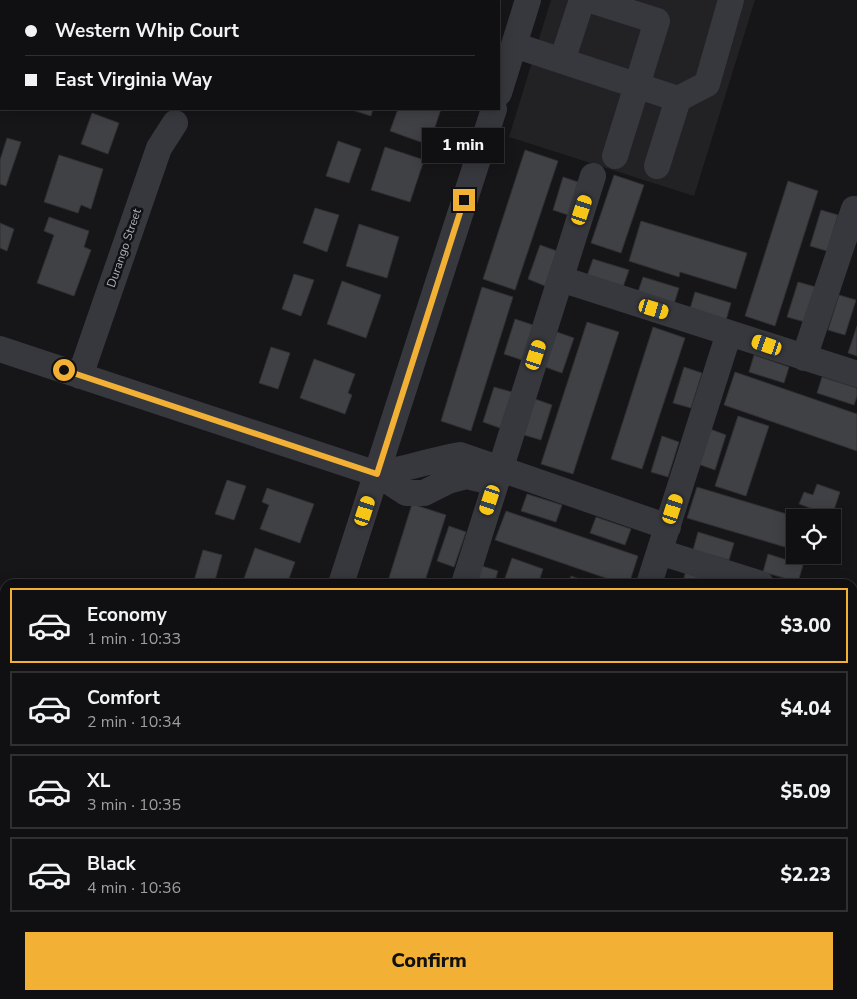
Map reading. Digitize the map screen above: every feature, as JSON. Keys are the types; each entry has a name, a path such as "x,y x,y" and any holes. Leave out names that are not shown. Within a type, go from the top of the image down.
{"street":[{"path":"500,90 528,0"},
{"path":"562,62 582,0"},
{"path":"591,0 656,21 615,156"},
{"path":"657,166 678,100 707,84 731,0"},
{"path":"514,45 678,100"},
{"path":"343,579 494,110"},
{"name":"Durango Street","path":"80,376 159,148 175,123"},
{"path":"466,579 593,176"},
{"path":"804,358 854,209"},
{"path":"561,279 857,374"},
{"path":"651,579 729,333"},
{"path":"0,349 377,474 406,493 424,493 467,476 498,476 668,527"},
{"path":"660,552 744,579"}],"shaded area":[{"path":"551,0 755,0 694,196 509,137"}],"building":[{"path":"352,110 373,110 371,116"},
{"path":"398,110 441,110 429,145 390,131"},
{"path":"92,113 119,123 108,154 81,144"},
{"path":"7,138 21,142 6,186 0,184 0,160"},
{"path":"338,141 361,149 349,183 326,176"},
{"path":"385,147 424,160 410,202 371,190"},
{"path":"525,150 558,161 515,290 483,279"},
{"path":"59,155 103,169 91,209 81,205 78,213 44,202"},
{"path":"614,175 644,185 621,253 591,243"},
{"path":"563,177 578,182 568,215 553,210"},
{"path":"788,181 818,191 775,326 745,316"},
{"path":"315,208 339,215 327,252 303,243"},
{"path":"821,210 838,215 827,251 810,246"},
{"path":"49,217 89,231 84,247 91,250 74,296 37,283 54,235 44,231"},
{"path":"641,221 747,253 736,289 680,272 679,277 629,261"},
{"path":"0,223 14,229 7,251 0,248"},
{"path":"359,224 399,237 387,278 346,266"},
{"path":"540,245 557,251 545,286 528,279"},
{"path":"593,259 629,270 623,287 587,276"},
{"path":"294,274 314,280 301,316 282,309"},
{"path":"643,277 679,288 674,304 638,292"},
{"path":"342,281 381,295 366,338 327,324"},
{"path":"798,282 816,287 805,322 787,317"},
{"path":"482,287 513,297 471,431 441,421"},
{"path":"695,292 731,303 726,320 690,309"},
{"path":"839,295 856,300 845,335 828,330"},
{"path":"515,319 533,325 522,360 504,354"},
{"path":"587,322 619,332 573,474 541,464"},
{"path":"857,326 857,356 848,353"},
{"path":"653,327 685,338 642,469 611,459"},
{"path":"557,332 574,338 562,373 545,367"},
{"path":"271,347 290,353 278,389 259,383"},
{"path":"754,355 789,367 784,383 749,372"},
{"path":"314,359 355,374 348,393 352,395 345,414 300,398"},
{"path":"684,367 702,373 691,408 673,403"},
{"path":"735,372 857,414 857,451 724,405"},
{"path":"822,377 857,388 854,405 817,393"},
{"path":"494,387 512,392 500,428 483,422"},
{"path":"535,399 552,405 541,440 524,435"},
{"path":"738,416 769,426 746,496 715,486"},
{"path":"710,429 726,435 715,470 698,464"},
{"path":"662,436 679,442 668,477 651,472"},
{"path":"227,480 246,486 234,520 215,514"},
{"path":"817,484 840,492 834,509 813,509 799,504 804,492 813,495"},
{"path":"697,487 786,514 786,547 687,518"},
{"path":"267,488 314,504 300,543 260,529 269,505 262,502"},
{"path":"527,494 562,505 556,522 521,511"},
{"path":"412,504 446,515 426,579 389,579"},
{"path":"506,511 638,556 631,579 608,579 495,540"},
{"path":"596,517 631,529 625,545 590,533"},
{"path":"449,526 466,532 454,567 437,561"},
{"path":"698,532 734,543 729,560 693,550"},
{"path":"255,548 295,562 289,579 244,579"},
{"path":"203,550 222,555 215,579 194,579"},
{"path":"768,554 786,560 786,564 803,565 799,579 788,579 763,572"},
{"path":"512,558 543,569 540,579 505,579"},
{"path":"482,566 498,571 496,579 478,579"},
{"path":"686,571 707,579 684,579"}],"route":[{"path":"64,370 377,474 464,200"}]}
